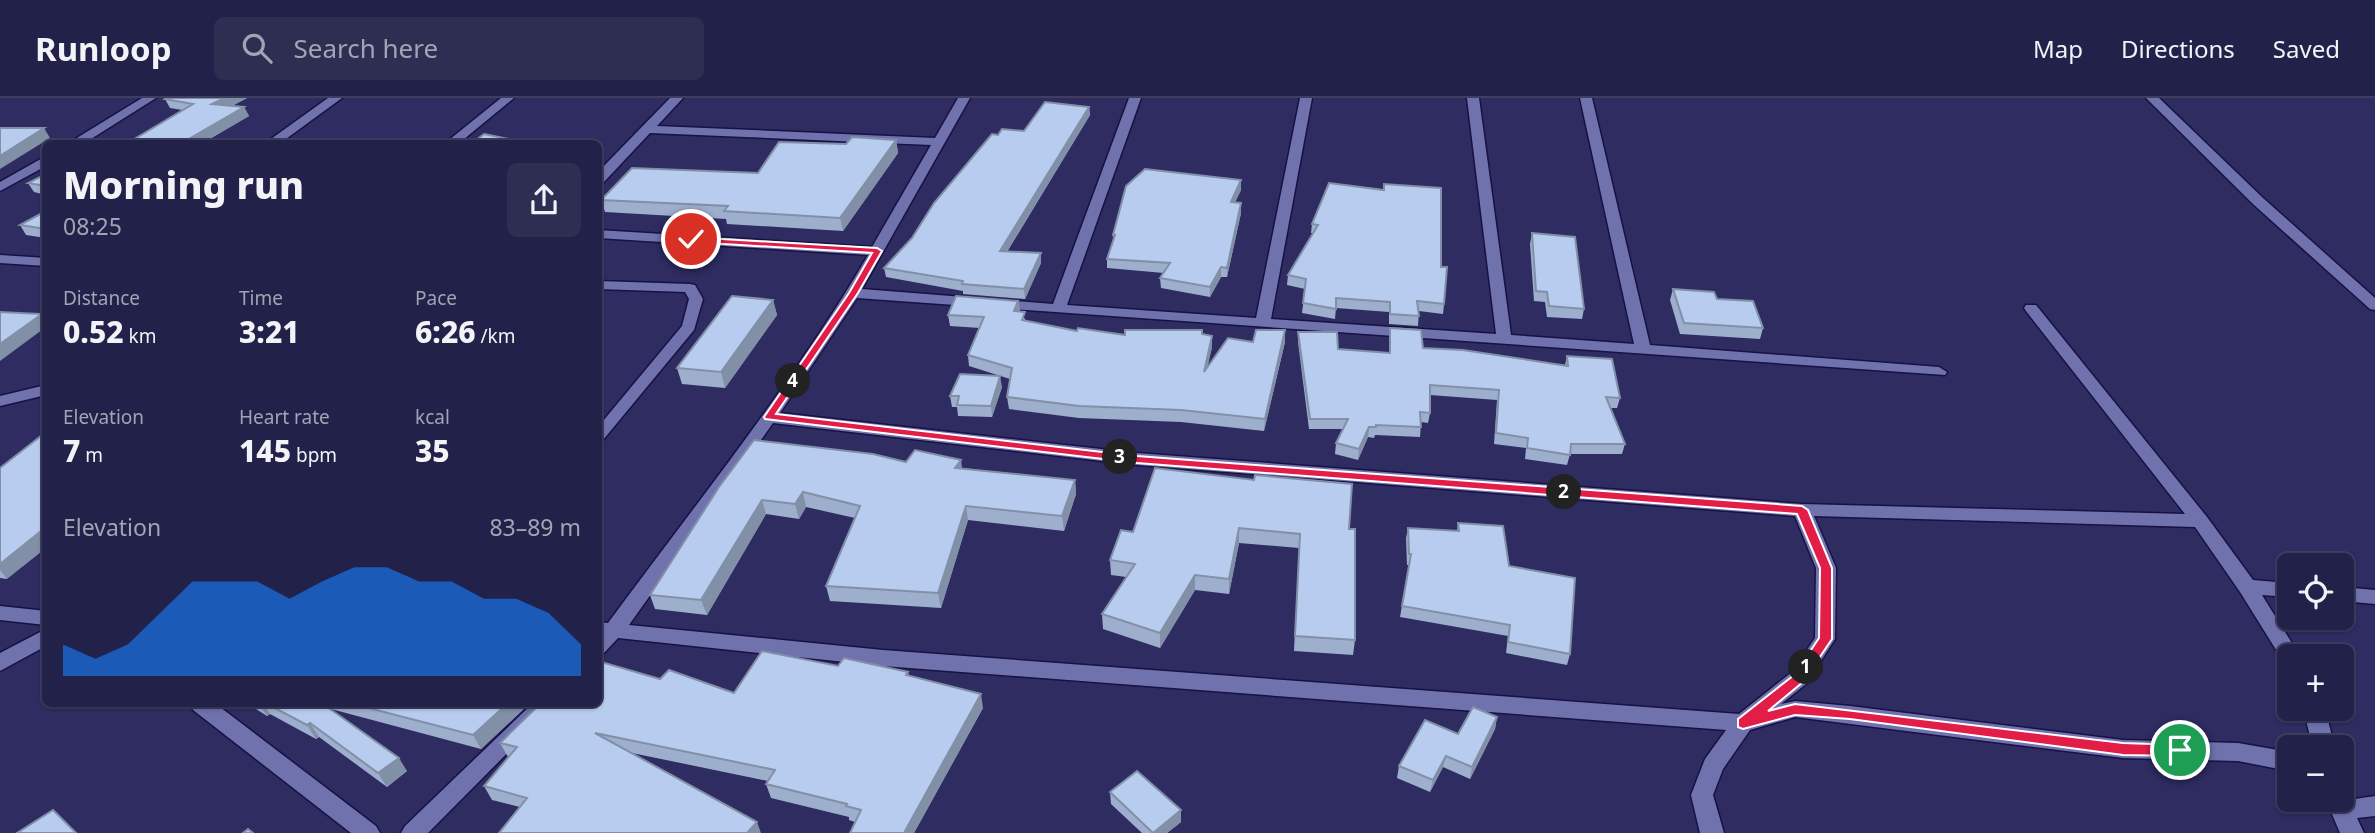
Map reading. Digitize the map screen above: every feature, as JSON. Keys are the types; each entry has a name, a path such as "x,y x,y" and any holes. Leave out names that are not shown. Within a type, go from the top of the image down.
{"street":[{"path":"80,140 150,98"},
{"path":"276,140 336,98"},
{"path":"455,140 508,98"},
{"path":"602,176 677,98"},
{"path":"606,629 769,417 853,293 964,98"},
{"path":"1058,309 1135,98"},
{"path":"1263,322 1306,98"},
{"path":"1472,98 1504,339"},
{"path":"1587,98 1643,347"},
{"path":"2152,98 2258,201 2369,295 2375,306"},
{"path":"647,129 939,142"},
{"path":"0,187 42,162"},
{"path":"602,234 877,251"},
{"path":"0,259 42,262"},
{"path":"853,293 1643,347 1939,372"},
{"path":"2031,308 2200,521 2247,587 2283,644"},
{"path":"0,401 42,391"},
{"path":"769,417 1137,459 1802,510 2200,521"},
{"path":"1712,833 1702,795 1713,765 1743,723 1799,678 1825,639 1826,568 1802,510"},
{"path":"2247,587 2277,589"},
{"path":"2354,595 2375,597"},
{"path":"0,613 42,618"},
{"path":"606,629 896,659 1743,723 1795,709 2123,749 2238,752 2277,760"},
{"path":"0,663 42,638"},
{"path":"205,707 368,833"},
{"path":"412,833 542,707"},
{"path":"2354,805 2375,806"},
{"path":"2342,812 2352,833"}],"lane":[{"path":"602,285 690,288 696,299 688,327 602,432"}],"building":[{"path":"224,98 212,104 244,107 187,140 133,140 193,104 165,99"},
{"path":"1045,102 1089,107 1000,251 1041,253 1024,289 962,284 963,281 884,268 912,238 934,203 992,134 998,135 1002,129 1024,131"},
{"path":"0,128 44,128 0,156"},
{"path":"484,134 514,140 476,140"},
{"path":"852,137 896,140 840,218 724,211 728,206 602,200 632,168 758,173 779,142 846,144"},
{"path":"1145,169 1241,180 1231,202 1241,203 1227,268 1221,267 1210,287 1160,278 1170,263 1107,259 1126,186"},
{"path":"42,176 42,185 28,183"},
{"path":"1329,183 1384,190 1384,184 1441,188 1441,267 1447,267 1444,304 1417,301 1419,316 1390,314 1390,302 1336,298 1336,309 1303,303 1306,279 1288,275 1318,225 1312,224"},
{"path":"42,213 42,228 20,225"},
{"path":"1532,233 1575,237 1584,309 1549,306 1547,292 1536,291"},
{"path":"1673,289 1714,292 1717,299 1753,301 1763,328 1684,323"},
{"path":"732,296 773,300 721,372 677,368"},
{"path":"956,296 1018,301 1014,311 1025,312 1022,320 1077,331 1078,328 1125,335 1125,330 1202,330 1202,334 1212,336 1204,372 1228,338 1253,342 1256,330 1285,330 1265,419 1181,410 1079,406 1007,397 1012,368 968,355 984,317 948,315"},
{"path":"0,312 42,314 0,344"},
{"path":"1390,328 1421,330 1423,348 1463,350 1568,366 1567,356 1612,359 1620,398 1606,397 1625,444 1571,444 1570,455 1527,448 1528,438 1496,433 1499,390 1430,385 1430,413 1420,412 1421,427 1376,425 1369,427 1359,449 1336,443 1348,419 1310,419 1298,332 1337,332 1338,349 1390,353"},
{"path":"960,374 1000,376 991,406 957,405 959,396 950,396"},
{"path":"42,435 42,530 0,564 0,468"},
{"path":"754,440 873,454 906,462 915,450 961,460 955,468 1075,480 1062,516 966,506 938,593 826,586 860,506 803,492 795,504 762,500 701,600 650,595 719,487"},
{"path":"1155,468 1254,480 1255,475 1352,484 1349,529 1355,529 1355,640 1295,636 1300,534 1239,528 1229,579 1195,575 1160,633 1102,614 1135,564 1110,560 1121,530 1133,532"},
{"path":"1458,523 1503,526 1509,566 1575,578 1570,654 1508,642 1510,625 1402,606 1411,554 1408,528 1459,531"},
{"path":"762,651 838,666 844,658 908,672 906,675 981,694 905,831 914,833 850,833 861,810 766,784 775,770 595,733 757,822 747,833 499,833 527,798 484,786 517,747 500,743 537,707 602,707 602,662 660,679 669,670 734,693"},
{"path":"273,707 327,707 399,758 378,773 310,723 307,725"},
{"path":"365,707 504,707 473,735"},
{"path":"1473,707 1497,717 1472,767 1446,756 1433,780 1399,766 1425,720 1458,734"},
{"path":"1137,771 1181,810 1153,833 1110,792"},
{"path":"53,810 76,833 17,833"}],"route":[{"path":"691,239 877,251 853,293 769,417 1137,459 1802,510 1826,568 1825,639 1799,678 1743,723 1795,709 2123,749 2180,750"}]}
